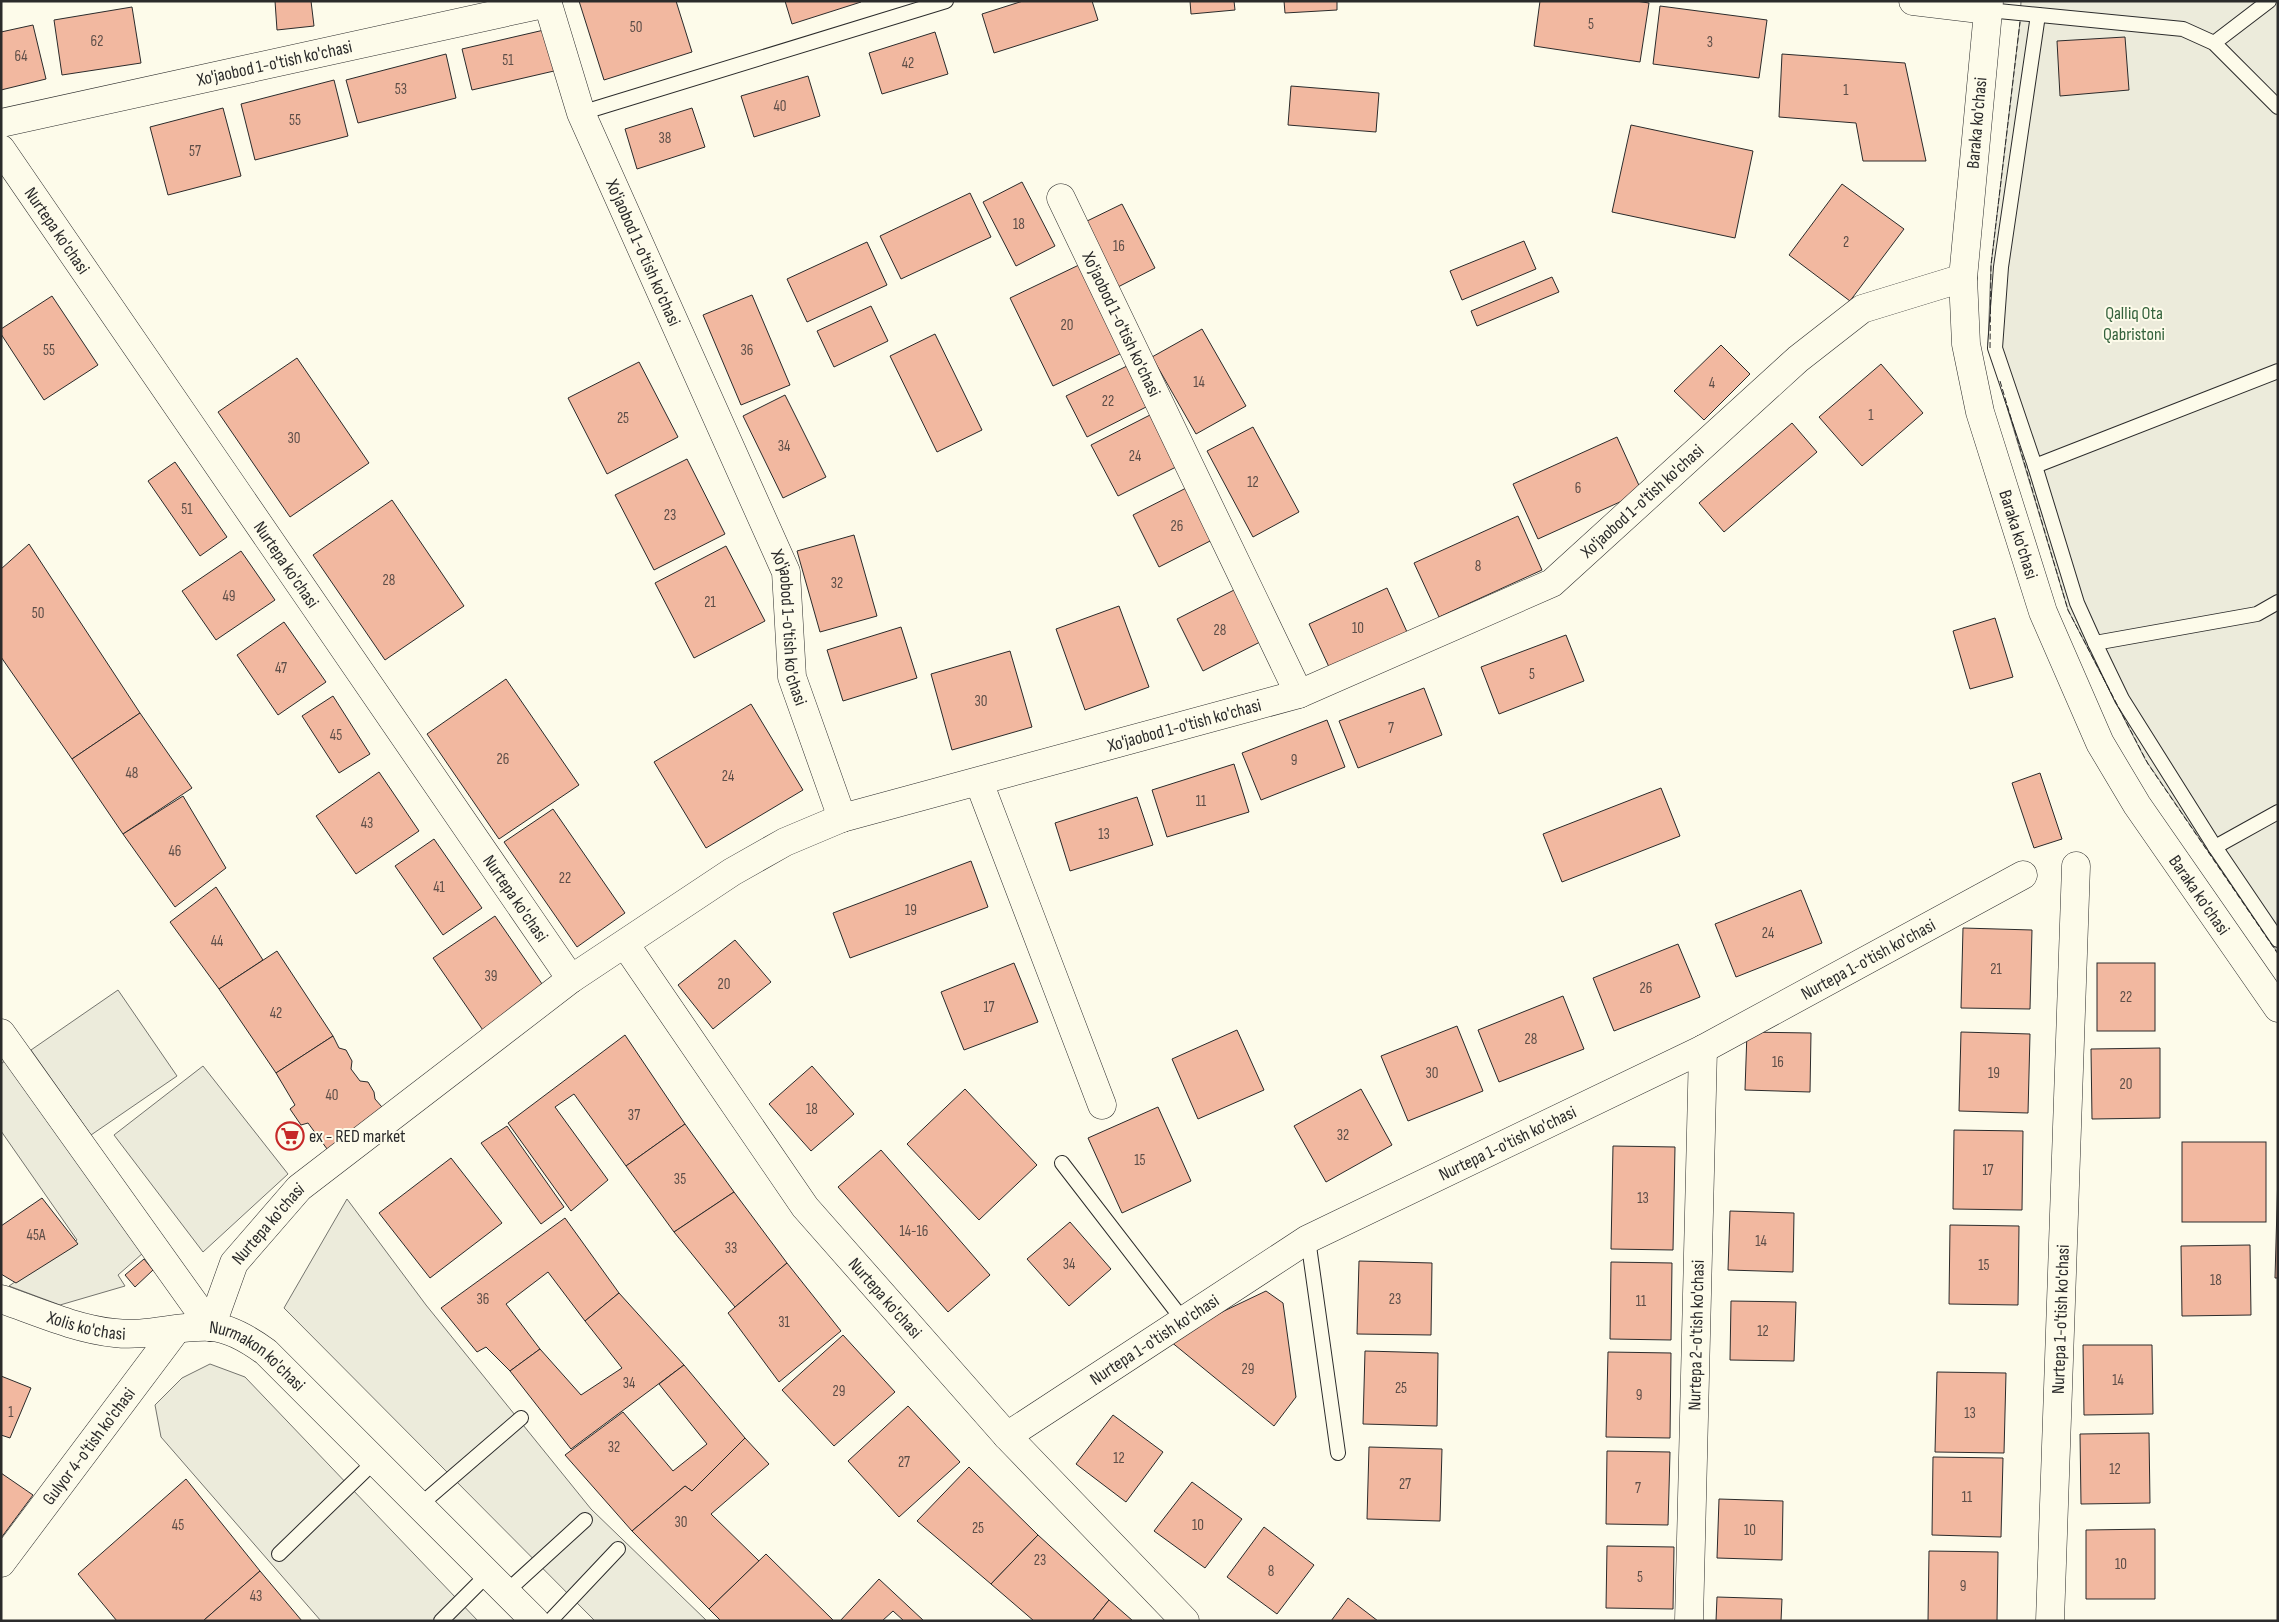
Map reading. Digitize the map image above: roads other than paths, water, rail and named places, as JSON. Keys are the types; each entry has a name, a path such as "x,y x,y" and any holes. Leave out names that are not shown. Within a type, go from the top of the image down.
{"street":[{"path":"1914,1 1988,6"},
{"name":"Xo'jaobod 1-o'tish ko'chasi","path":"1,123 547,2 581,113 786,572 792,677 842,818 1299,694 1552,583 1798,359 1862,309 1963,278"},
{"name":"Baraka ko'chasi","path":"1988,6 1963,278 1966,344 1980,412 2043,612 2100,743 2138,805 2278,1008"},
{"name":"Nurtepa ko'chasi","path":"1,149 571,979"},
{"name":"Xo'jaobod 1-o'tish ko'chasi","path":"1061,198 1299,694"},
{"path":"979,782 1102,1105"},
{"name":"Nurtepa ko'chasi","path":"211,1327 234,1263 299,1188 571,979 732,872 785,842 842,818"},
{"name":"Nurtepa 1-o'tish ko'chasi","path":"2050,1621 2076,866"},
{"name":"Nurtepa 1-o'tish ko'chasi","path":"1007,1436 1308,1239 1703,1049 2023,875"},
{"name":"Nurtepa ko'chasi","path":"625,944 805,1206 1007,1436 1186,1621"},
{"name":"Nurmakon ko'chasi","path":"1,1033 211,1327 241,1337 266,1352 535,1621"},
{"name":"Nurtepa 2-o'tish ko'chasi","path":"1689,1621 1703,1049"},
{"name":"Xolis ko'chasi","path":"1,1298 64,1321 116,1333 211,1327"},
{"name":"Gulyor 4-o'tish ko'chasi","path":"1,1563 176,1330"}],"lane":[{"path":"581,113 946,1"},
{"path":"2214,42 2269,1"},
{"path":"1988,6 2038,15 2183,29 2214,42 2278,107"},
{"path":"2038,15 2001,267 1995,348 2036,466 2077,603 2095,643 2122,699 2215,847 2278,940"},
{"path":"2036,466 2278,371"},
{"path":"2095,643 2257,614 2278,602"},
{"path":"2215,847 2278,812"},
{"path":"1062,1163 1183,1320"},
{"path":"1308,1239 1338,1453"},
{"path":"420,1505 521,1418"},
{"path":"278,1554 375,1461"},
{"path":"441,1621 584,1520"},
{"path":"550,1621 618,1549"}],"place":[{"name":"ex - RED market","path":"290,1136"}],"park label":[{"name":"Qalliq Ota Qabristoni","path":"2134,323"}]}
